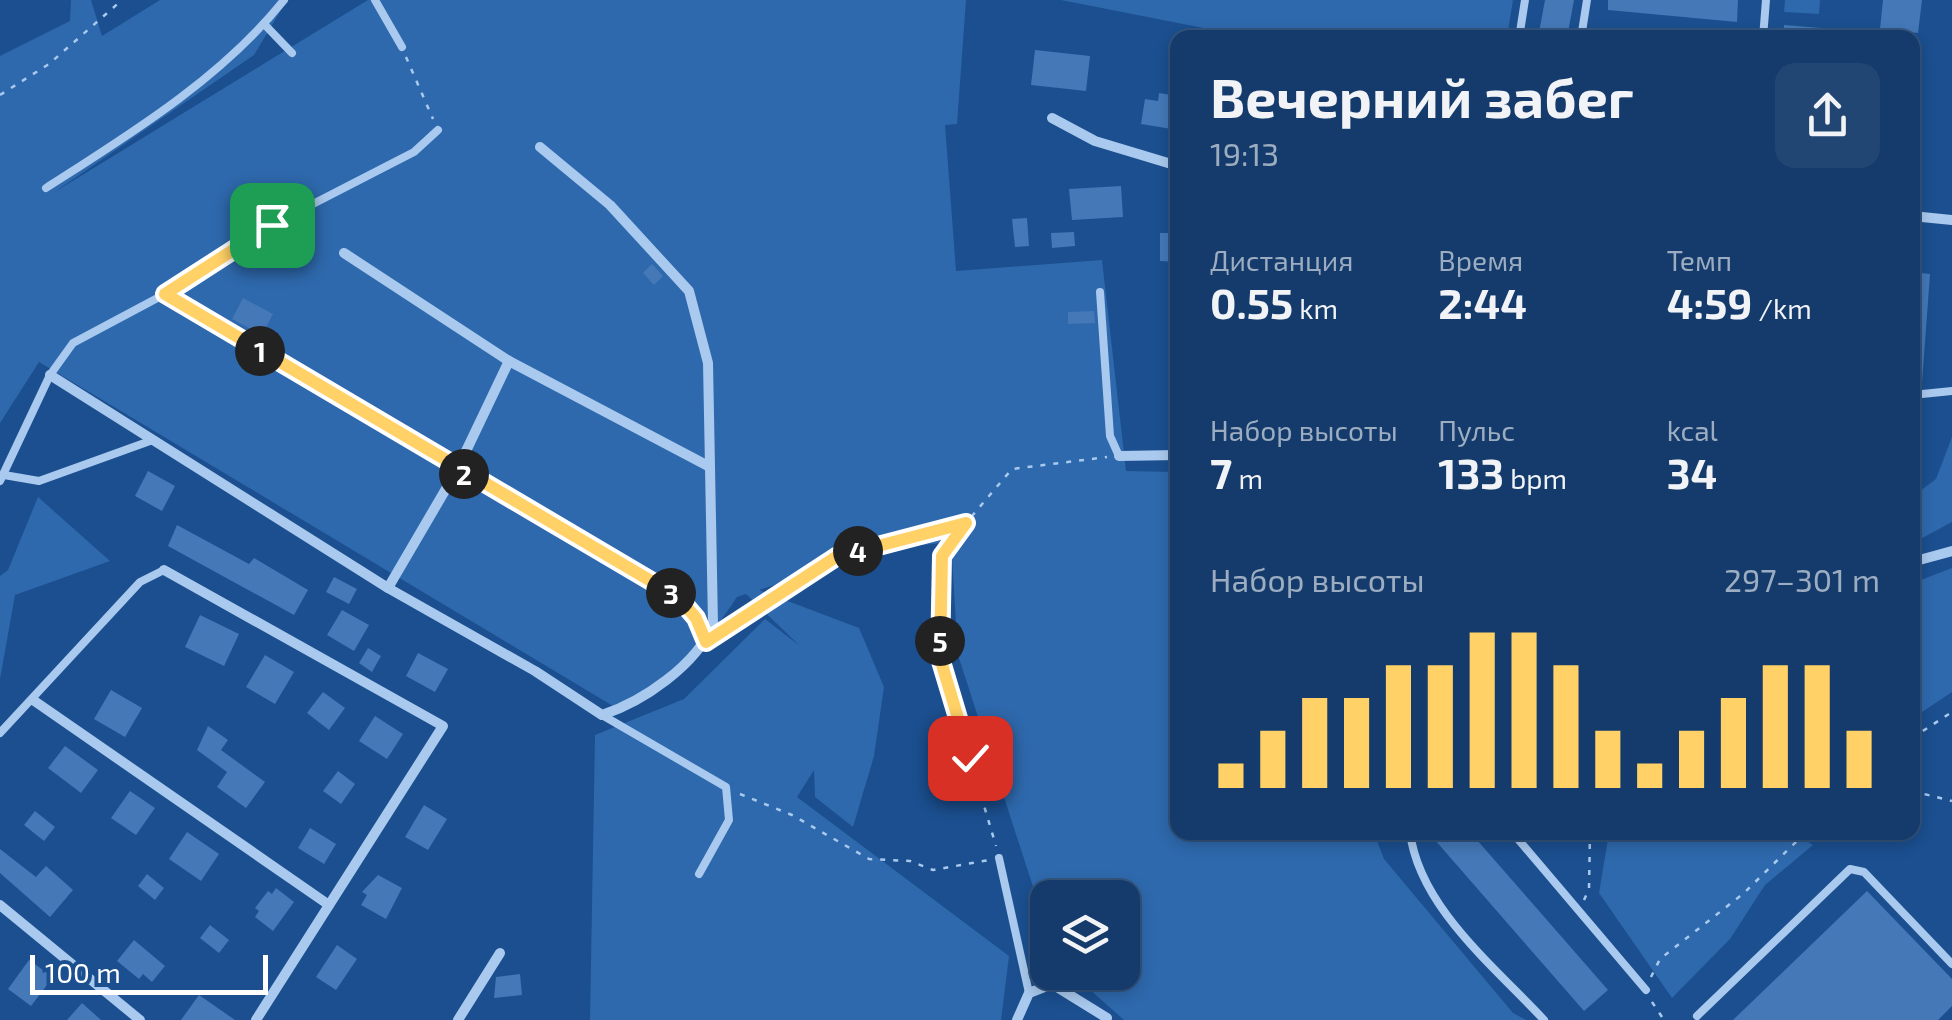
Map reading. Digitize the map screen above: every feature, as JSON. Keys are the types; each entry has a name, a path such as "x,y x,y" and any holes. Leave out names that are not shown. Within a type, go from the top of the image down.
{"street":[{"path":"1052,118 1096,142 1170,164"},
{"path":"50,375 388,588 535,671 602,715 634,704 706,642 713,624 708,362 689,291 610,205 540,147"},
{"path":"1920,217 1952,220"},
{"path":"344,254 509,361 710,468"},
{"path":"165,294 457,470 678,597 696,618 706,642"},
{"path":"388,588 457,470 509,361"},
{"path":"1119,456 1170,455"},
{"path":"1920,560 1952,551"},
{"path":"164,570 443,726 256,1020"},
{"path":"32,700 329,905"},
{"path":"0,905 140,1020"},
{"path":"458,1020 500,953"},
{"path":"1017,1020 1030,994 1052,984 1107,1018"}],"lane":[{"path":"46,188 196,84 264,24 284,0"},
{"path":"375,0 402,47"},
{"path":"1520,30 1525,0"},
{"path":"1582,30 1588,0"},
{"path":"1764,30 1766,0"},
{"path":"264,24 292,53"},
{"path":"150,440 39,481 2,478 50,375 73,343 165,294 272,225 414,152 438,130"},
{"path":"1100,292 1110,436 1119,456"},
{"path":"1920,394 1952,391"},
{"path":"0,733 140,582 164,570"},
{"path":"602,715 720,782 729,793 728,820 699,874"},
{"path":"1411,840 1414,862 1458,928 1544,1020"},
{"path":"1519,840 1646,990"},
{"path":"999,858 1030,994"},
{"path":"1697,1016 1850,870 1864,872 1952,964"}],"path":[{"path":"0,94 49,64 122,0"},
{"path":"402,47 438,130"},
{"path":"729,793 748,794 868,859 910,861 933,870 999,858 940,658 942,556 1012,469 1119,456"},
{"path":"706,642 836,557 966,523"},
{"path":"1920,733 1952,712"},
{"path":"1920,793 1952,801"},
{"path":"1578,912 1589,889 1590,840"},
{"path":"1664,1020 1646,990 1660,960 1744,893 1798,840"}],"shaded area":[{"path":"71,0 91,0 102,36 160,0 287,0 254,55 53,193 368,0 966,0 957,124 945,125 956,271 1102,260 1126,471 1170,472 1170,840 1377,840 1384,859 1513,1013 1526,1020 1124,1020 1090,990 1140,990 1140,880 1031,880 958,655 951,542 884,549 759,590 859,628 884,687 874,756 853,827 815,797 814,770 797,797 1009,956 1001,1020 590,1020 595,735 684,699 765,619 800,646 746,594 737,597 713,630 670,676 618,709 39,362 0,423 0,56 70,21"},
{"path":"1061,0 1513,0 1508,30 1213,30"},
{"path":"1785,0 1820,0 1819,14 1784,12"},
{"path":"1952,437 1952,522 1920,539 1920,491 1936,479"},
{"path":"38,497 110,561 15,595 0,679 0,576 8,570"},
{"path":"1952,568 1952,692 1920,713 1920,580"},
{"path":"1608,840 1805,840 1813,845 1765,885 1730,939 1672,998 1599,893"}],"building":[{"path":"1545,0 1574,0 1568,30 1539,30"},
{"path":"1608,0 1738,0 1737,22 1608,10"},
{"path":"1883,0 1922,0 1918,30 1880,29"},
{"path":"1784,25 1821,28 1821,30 1784,30"},
{"path":"1035,50 1090,56 1086,91 1031,85"},
{"path":"1159,93 1170,95 1170,129 1141,124 1145,99 1158,101"},
{"path":"1121,186 1123,217 1072,220 1069,189"},
{"path":"1027,218 1029,246 1015,247 1012,219"},
{"path":"1074,232 1075,246 1052,248 1051,233"},
{"path":"1160,233 1170,233 1170,262 1160,261"},
{"path":"652,264 663,276 654,285 643,273"},
{"path":"1920,273 1930,274 1920,383"},
{"path":"243,298 273,314 262,335 232,319"},
{"path":"1094,311 1095,323 1068,324 1068,312"},
{"path":"148,471 175,486 162,511 135,496"},
{"path":"177,525 249,564 254,558 308,590 294,615 168,546"},
{"path":"334,577 357,589 349,604 326,592"},
{"path":"342,610 369,625 354,651 327,635"},
{"path":"200,615 239,634 224,666 185,647"},
{"path":"368,648 381,656 372,672 359,663"},
{"path":"418,653 448,669 435,692 406,676"},
{"path":"265,655 294,672 275,704 246,687"},
{"path":"111,690 142,708 125,737 94,719"},
{"path":"323,692 345,708 329,730 307,713"},
{"path":"375,716 403,734 387,759 359,741"},
{"path":"208,726 228,740 221,750 265,782 246,808 217,787 227,772 197,750"},
{"path":"65,746 98,770 81,793 48,768"},
{"path":"338,771 355,784 341,804 323,791"},
{"path":"130,791 155,808 136,835 111,818"},
{"path":"424,805 447,819 428,850 405,837"},
{"path":"35,811 55,827 44,841 24,825"},
{"path":"310,828 336,844 324,864 298,848"},
{"path":"187,832 219,854 201,881 169,859"},
{"path":"1435,840 1477,840 1608,990 1584,1011"},
{"path":"0,849 36,877 46,866 73,890 50,917 0,873"},
{"path":"147,874 164,888 155,900 138,886"},
{"path":"378,875 402,888 386,919 361,905 367,895 362,892"},
{"path":"276,888 294,902 273,931 255,917 259,911 255,908 268,891 272,894"},
{"path":"1867,891 1952,979 1952,1006 1938,1020 1733,1020"},
{"path":"210,925 229,940 219,953 200,938"},
{"path":"134,940 165,966 152,982 143,974 139,979 117,961"},
{"path":"337,945 357,959 336,990 316,977"},
{"path":"29,960 53,977 31,1006 8,989"},
{"path":"520,974 522,995 494,998 496,977"},
{"path":"199,995 235,1020 181,1020"},
{"path":"82,1003 101,1020 67,1020"}],"route":[{"path":"272,225 165,294 457,470 678,597 696,618 706,642 836,557 966,523 942,556 940,658 970,758"}]}
